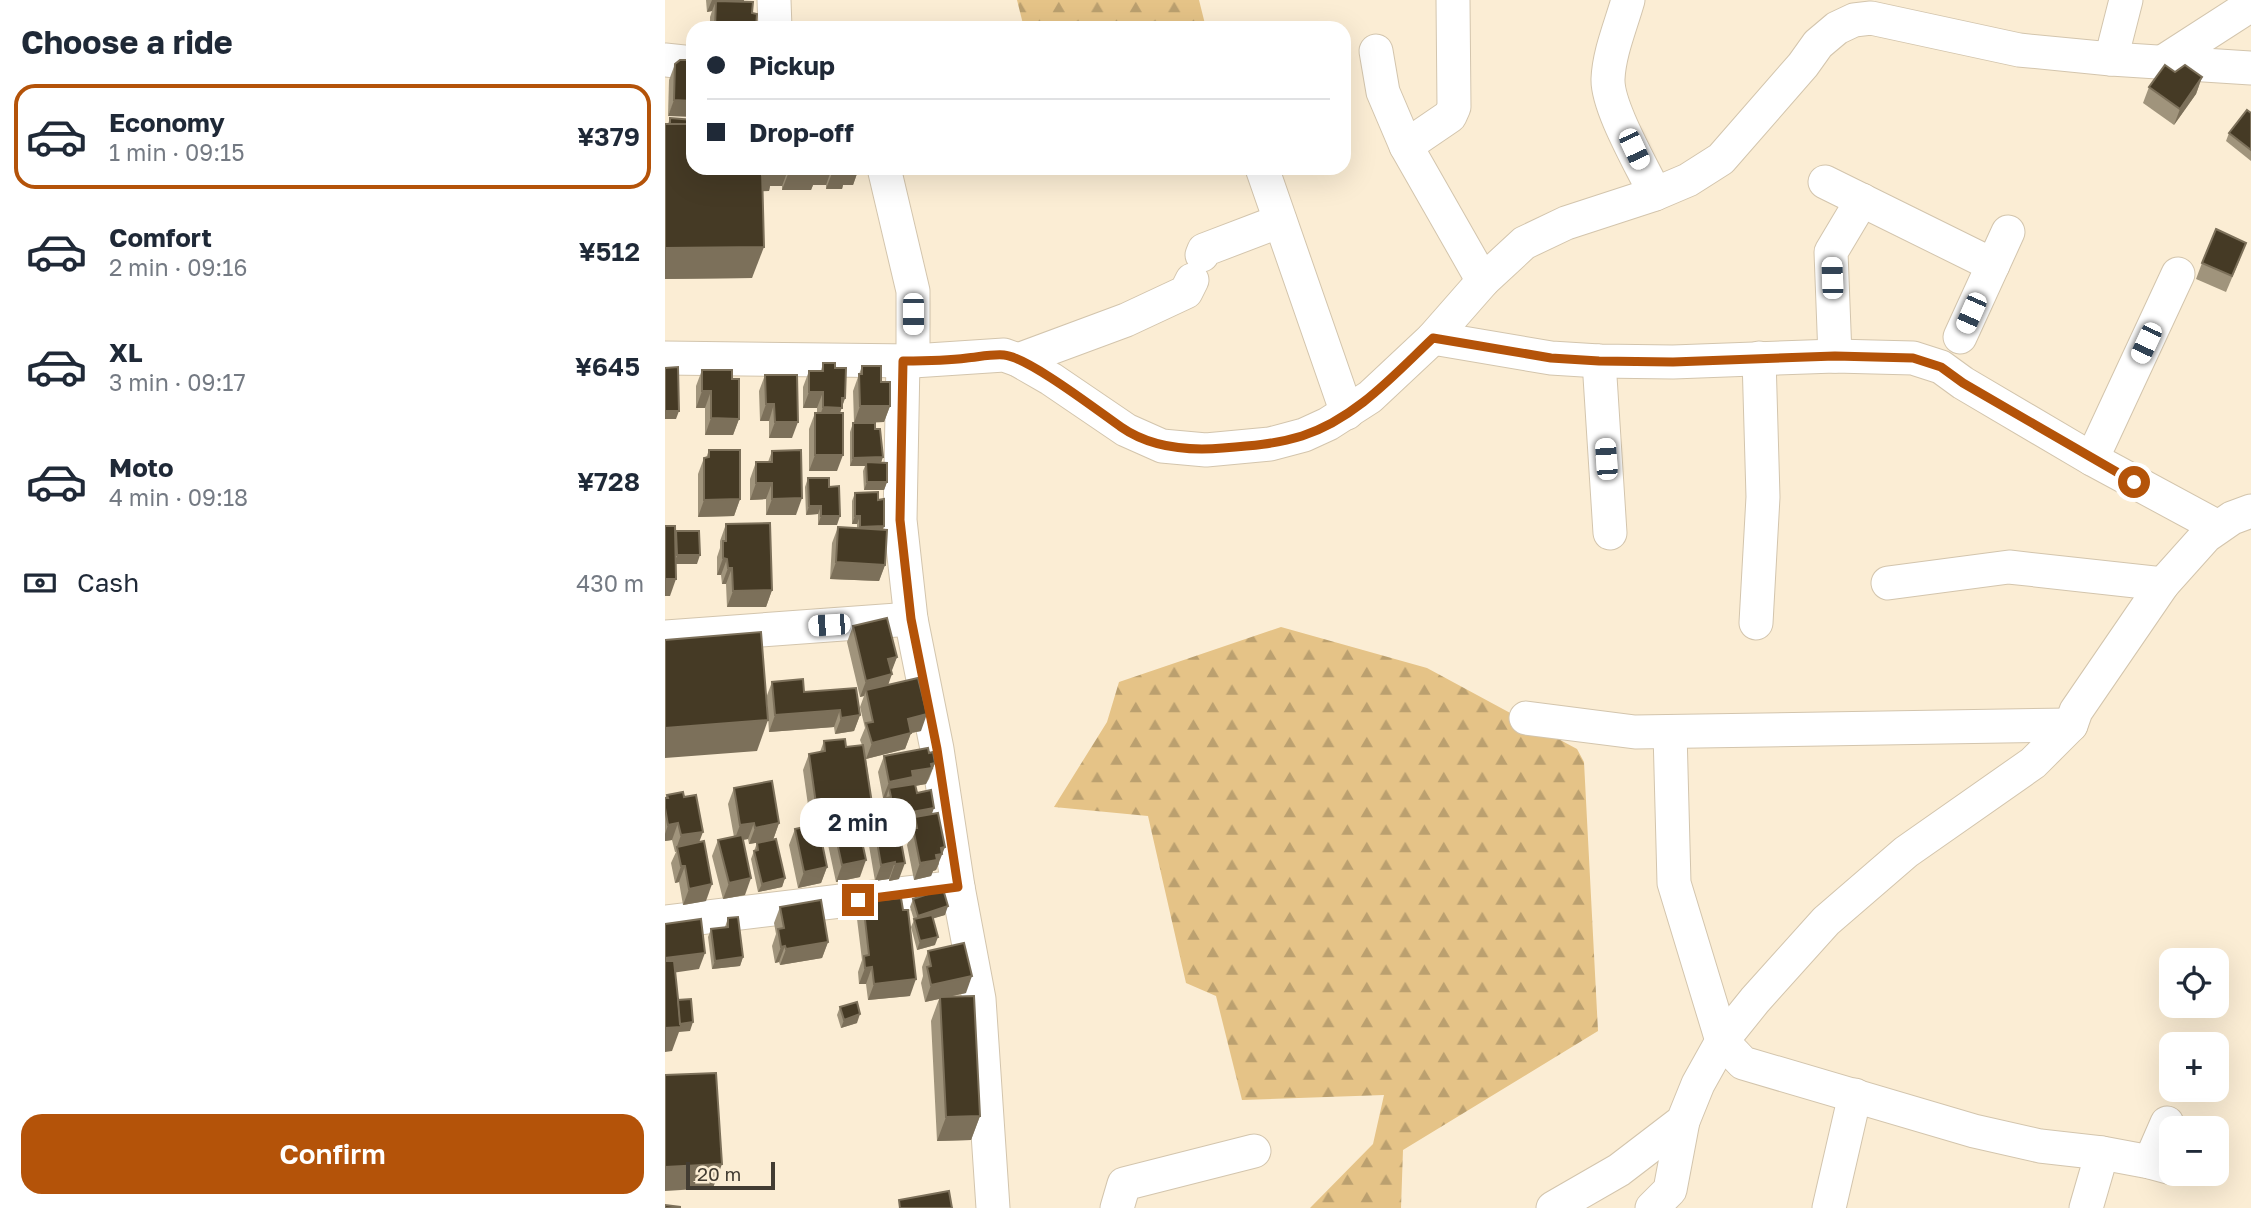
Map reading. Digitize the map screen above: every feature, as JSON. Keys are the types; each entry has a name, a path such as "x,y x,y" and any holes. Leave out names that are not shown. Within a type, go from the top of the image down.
{"street":[{"path":"774,0 775,21"},
{"path":"1406,146 1450,116 1454,107 1453,0"},
{"path":"1628,0 1611,60 1608,81 1613,104 1655,194"},
{"path":"2111,59 2126,0"},
{"path":"2164,61 2251,5"},
{"path":"665,358 908,361 1004,355 1019,360 1126,430 1162,446 1206,450 1270,444 1304,435 1347,413 1370,397 1433,338 1483,281 1524,243 1566,223 1655,194 1688,180 1721,159 1818,44 1837,28 1849,10 1871,18 2019,50 2251,68"},
{"path":"1375,51 1383,92 1406,146 1483,281"},
{"path":"665,60 686,62"},
{"path":"886,175 913,291 900,520 911,619 937,749 958,887 979,999 993,1208"},
{"path":"1264,175 1347,413"},
{"path":"1825,181 1993,265"},
{"path":"1835,356 1831,252 1862,200"},
{"path":"1019,360 1126,320 1186,292 1204,250 1280,221"},
{"path":"1960,337 2008,232"},
{"path":"2092,459 2178,274"},
{"path":"1433,338 1551,358 1599,361 1673,362 1835,356 1913,358 1941,367 1963,383 2092,459 2218,527"},
{"path":"1756,623 1763,497 1759,358"},
{"path":"1599,361 1610,533"},
{"path":"1652,1208 1670,1190 1683,1121 1698,1084 1722,1041 1755,1000 1826,921 1906,852 2033,763 2071,725 2076,711 2163,584 2206,536 2232,518 2251,511"},
{"path":"1888,583 2009,567 2163,584"},
{"path":"665,637 911,619"},
{"path":"1526,718 1635,732 2071,725"},
{"path":"1670,732 1674,883 1722,1041 1743,1063 1973,1131 2040,1146 2102,1153 2159,1165"},
{"path":"665,922 958,887"},
{"path":"1829,1208 1855,1095"},
{"path":"1553,1208 1619,1170 1683,1121"},
{"path":"1117,1208 1124,1184 1254,1151"},
{"path":"2086,1208 2102,1153"}],"green space":[{"path":"1017,0 1199,0 1204,21 1022,21"},
{"path":"1281,627 1427,668 1577,749 1584,762 1598,1031 1403,1150 1401,1208 1310,1208 1373,1144 1384,1095 1242,1100 1216,996 1186,983 1148,816 1054,807 1107,722 1119,682"}],"building":[{"path":"716,1 753,2 752,13 757,14 756,21 715,21"},
{"path":"686,60 686,101 674,100 675,64"},
{"path":"2165,65 2175,72 2185,65 2202,77 2180,109 2149,87"},
{"path":"2247,110 2251,113 2251,150 2229,133"},
{"path":"670,118 686,119 686,124 670,124"},
{"path":"665,124 686,124 686,175 762,175 764,247 665,248"},
{"path":"2216,229 2246,243 2232,276 2202,263"},
{"path":"823,363 835,363 835,368 846,368 842,408 823,407 823,392 809,392 809,371 823,371"},
{"path":"862,366 881,366 881,382 890,382 890,406 860,406 859,374 862,374"},
{"path":"678,367 679,411 665,411 665,368"},
{"path":"702,370 732,370 732,379 739,379 739,419 711,418 711,391 702,391"},
{"path":"765,375 797,375 798,422 775,422 774,404 766,404"},
{"path":"815,413 843,413 843,455 815,455"},
{"path":"853,423 875,423 875,429 880,429 883,457 853,458"},
{"path":"709,450 740,450 740,499 704,500 704,458 709,457"},
{"path":"801,450 802,498 772,499 772,483 756,483 756,462 772,462 772,451"},
{"path":"866,462 887,463 887,482 867,482"},
{"path":"808,478 829,478 829,487 839,486 840,516 821,516 821,506 809,506"},
{"path":"878,492 878,500 884,499 884,526 860,527 860,516 855,516 855,493"},
{"path":"770,523 772,590 733,591 732,568 728,568 727,559 723,558 726,524"},
{"path":"665,526 675,526 676,579 665,579"},
{"path":"838,527 887,530 885,565 836,562"},
{"path":"676,531 699,531 700,555 677,555"},
{"path":"887,618 897,657 888,659 892,674 866,681 853,626"},
{"path":"761,632 768,720 665,728 665,640"},
{"path":"918,678 927,714 908,719 911,733 872,743 866,723 873,722 866,690"},
{"path":"803,679 804,692 856,688 860,715 841,718 840,710 775,715 772,682"},
{"path":"845,739 846,747 863,745 873,810 818,818 809,754 825,751 824,741"},
{"path":"928,748 929,753 933,752 935,763 931,764 932,768 912,771 913,777 889,782 884,756"},
{"path":"772,781 779,823 755,828 754,823 740,825 734,788"},
{"path":"915,784 917,793 931,790 934,808 890,816 887,798 891,797 889,788"},
{"path":"683,792 684,797 696,795 703,832 681,835 678,823 668,825 665,798 668,798 667,795"},
{"path":"938,813 945,847 941,848 942,854 936,855 937,860 920,863 913,828 917,828 915,817"},
{"path":"857,819 866,860 842,865 833,824"},
{"path":"897,820 905,863 881,865 874,824"},
{"path":"818,824 827,867 804,872 795,829"},
{"path":"742,835 751,878 729,883 718,840"},
{"path":"776,839 785,878 762,884 754,851 758,850 757,843"},
{"path":"704,841 712,884 689,889 685,866 681,866 677,847"},
{"path":"943,889 948,906 918,916 913,899"},
{"path":"901,898 903,910 908,910 916,979 874,984 872,967 865,968 864,956 869,955 863,902"},
{"path":"821,900 828,942 786,949 785,946 781,947 778,929 784,928 780,907"},
{"path":"932,915 938,937 920,941 914,919"},
{"path":"738,917 743,957 715,961 711,929 728,927 728,918"},
{"path":"701,919 705,953 665,958 665,924"},
{"path":"964,943 972,976 931,985 927,967 931,966 928,951"},
{"path":"665,961 674,961 681,1027 665,1028"},
{"path":"974,996 980,1116 946,1117 940,997"},
{"path":"691,999 693,1022 680,1024 678,1000"},
{"path":"857,1002 860,1014 844,1020 840,1007"},
{"path":"716,1073 722,1164 665,1167 665,1075"},
{"path":"949,1191 952,1208 900,1208 899,1200"}],"route":[{"path":"858,900 958,887 937,749 911,619 900,520 903,361 943,361 1004,355 1019,360 1051,379 1126,430 1162,446 1206,450 1270,444 1304,435 1328,424 1370,397 1433,338 1551,358 1599,361 1673,362 1877,355 1913,358 1941,367 1963,383 2134,482"}]}
